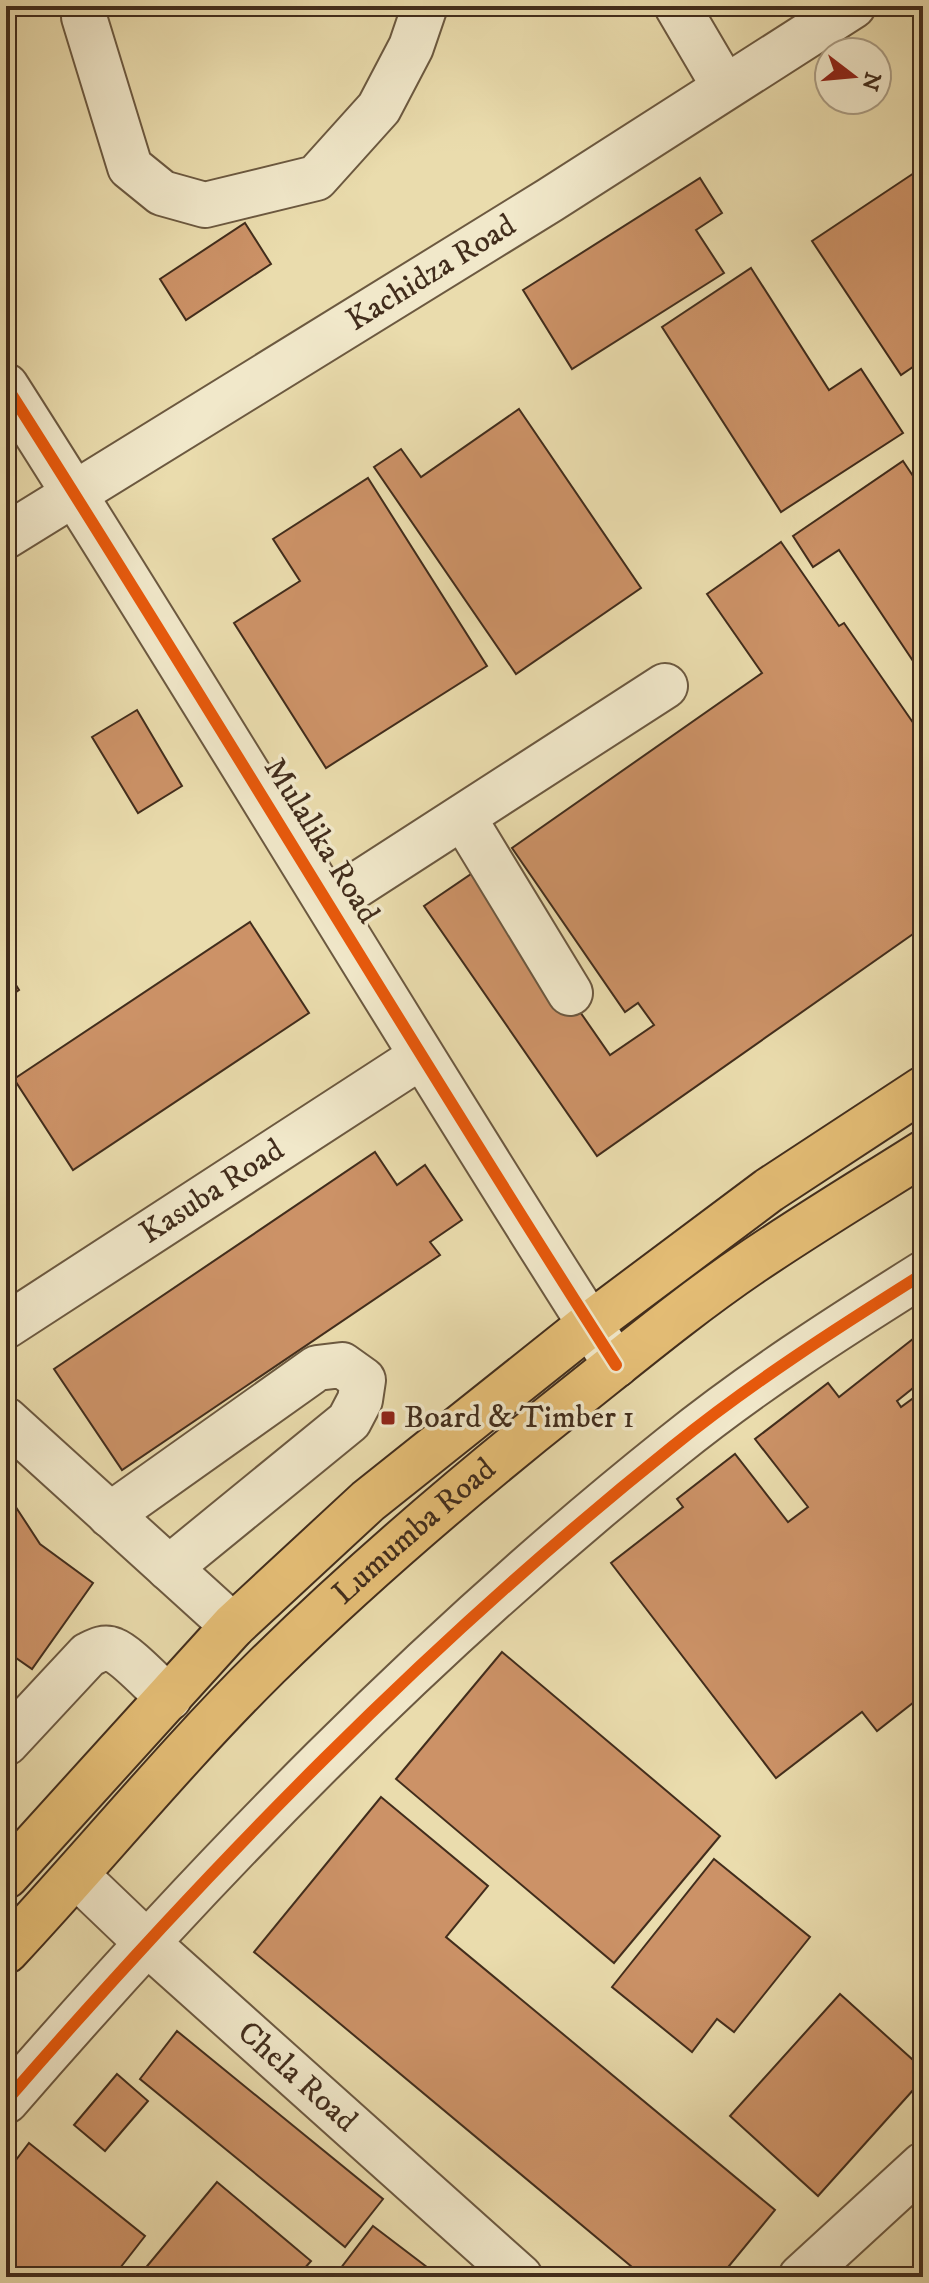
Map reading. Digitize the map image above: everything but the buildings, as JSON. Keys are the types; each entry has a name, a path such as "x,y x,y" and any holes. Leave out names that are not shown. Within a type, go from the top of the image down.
{"main road":[{"name":"Lumumba Road","path":"6,1876 233,1626 368,1501 590,1324 769,1190 923,1089"},
{"name":"Lumumba Road","path":"6,1951 77,1876 165,1772 343,1594 497,1460 616,1365 751,1263 923,1153"}],"street":[{"path":"85,6 84,17 130,167 162,193 205,205 316,178 379,108 411,47 425,6"},
{"path":"677,6 724,86"},
{"name":"Kachidza Road","path":"6,536 550,200 853,6"},
{"name":"Mulalika Road","path":"6,386 329,903 420,1057 616,1365"},
{"path":"329,903 665,686"},
{"path":"463,817 570,993"},
{"name":"Kasuba Road","path":"6,1326 420,1057"},
{"path":"6,2101 146,1942 279,1802 399,1684 525,1569 673,1445 796,1355 923,1274"},
{"path":"110,1515 317,1368 342,1365 363,1380 360,1400 349,1421 169,1568"},
{"path":"6,1420 233,1626"},
{"path":"6,1743 88,1655 100,1649 113,1650 124,1657 169,1698"},
{"name":"Chela Road","path":"77,1876 146,1942 520,2277"},
{"path":"801,2277 923,2165"}],"cycle path":[{"path":"6,386 616,1365"},
{"path":"6,2101 242,1842 408,1677 494,1598 702,1423 795,1357 923,1274"}],"place":[{"name":"Board & Timber 1","path":"388,1418"}]}
